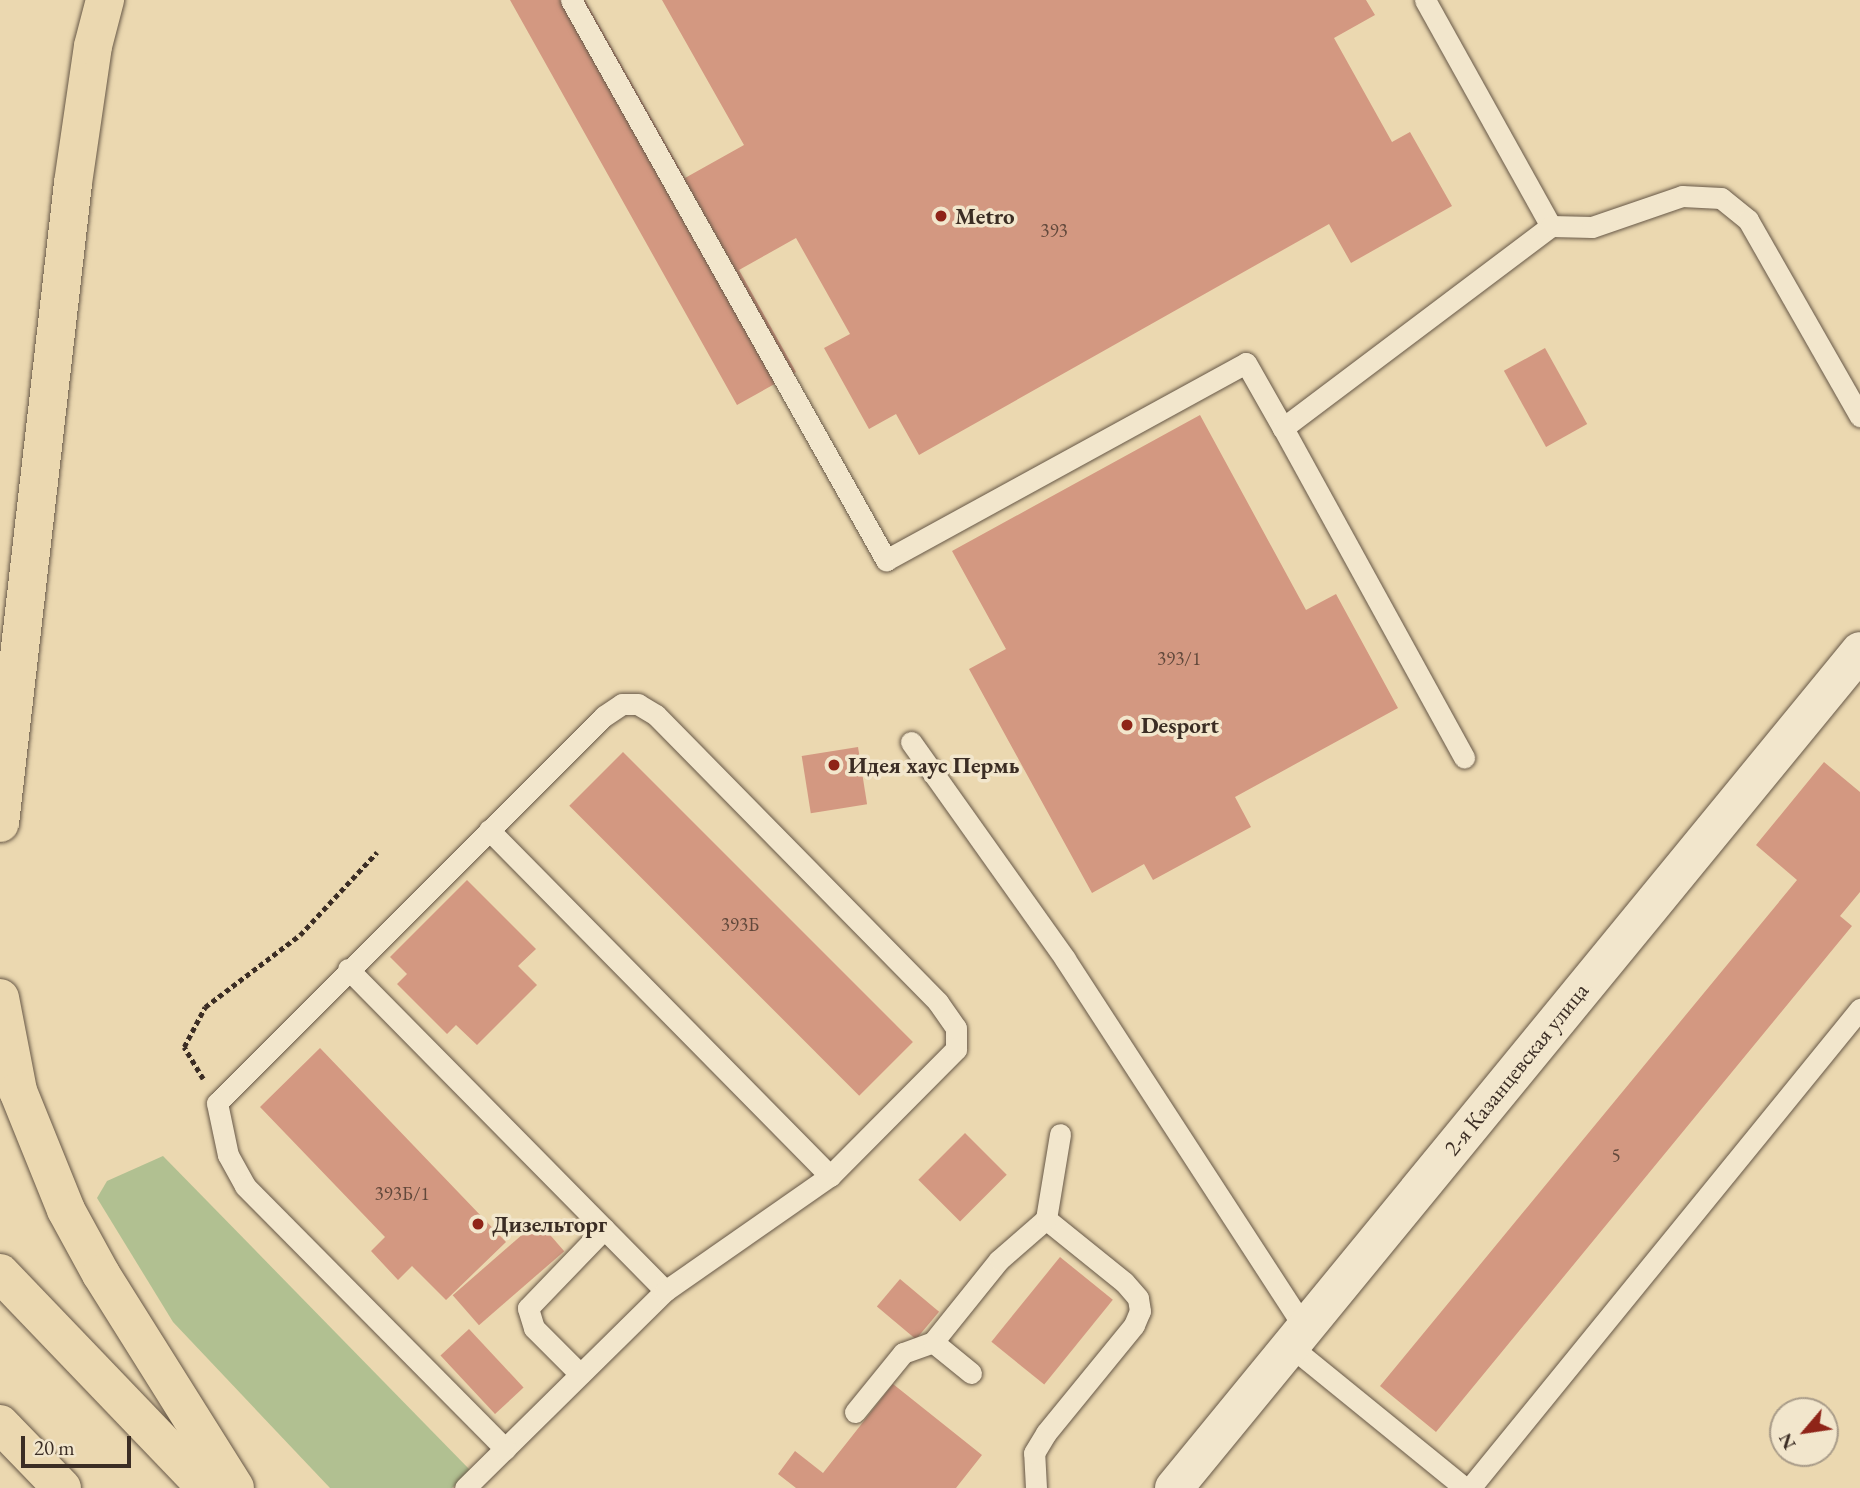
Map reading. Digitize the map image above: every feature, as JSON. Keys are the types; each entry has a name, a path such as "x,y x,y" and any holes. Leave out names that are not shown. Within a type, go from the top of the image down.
{"main road":[{"path":"0,823 73,183 93,46 105,0"},
{"path":"0,998 18,1091 66,1210 101,1274 235,1488"},
{"path":"0,1273 206,1488"},
{"path":"0,1424 62,1488"}],"street":[{"name":"2-я Казанцевская улица","path":"1174,1488 1860,651"}],"lane":[{"path":"570,0 886,560 1246,363 1464,757"},
{"path":"1425,0 1551,226"},
{"path":"1283,428 1551,226 1592,227 1682,196 1721,198 1748,220 1860,416"},
{"path":"465,1488 505,1449 665,1290 830,1176 956,1049 956,1028 938,1002 685,745 638,704 622,704 489,830 217,1103 228,1155 246,1186 505,1449"},
{"path":"911,742 1065,958 1296,1336 1468,1488 1860,1009"},
{"path":"489,830 830,1176"},
{"path":"348,969 665,1290"},
{"path":"855,1412 903,1353 933,1342 999,1260 1046,1219 1060,1134"},
{"path":"1036,1488 1034,1453 1046,1433 1134,1325 1140,1311 1138,1298 1124,1282 1046,1219"},
{"path":"580,1374 534,1328 528,1308 604,1229"},
{"path":"933,1342 971,1373"}],"path":[{"path":"217,1103 184,1047 205,1007 300,935 377,852"}],"green space":[{"path":"163,1156 471,1471 452,1488 330,1488 173,1322 97,1198 107,1181"}],"building":[{"path":"510,0 585,0 685,178 744,145 662,0 1366,0 1375,15 1334,38 1392,142 1410,132 1452,206 1351,263 1329,224 919,455 896,414 869,429 824,348 850,334 796,238 739,270 796,372 737,405"},
{"path":"1545,348 1587,424 1546,447 1504,371"},
{"path":"1200,415 1306,610 1336,594 1398,708 1235,797 1251,827 1153,880 1144,864 1092,893 969,669 1006,649 952,551"},
{"path":"858,747 867,804 811,813 802,756"},
{"path":"623,752 913,1042 859,1096 569,806"},
{"path":"1824,762 1860,792 1860,892 1840,916 1852,926 1436,1432 1380,1386 1797,880 1756,845"},
{"path":"467,880 536,949 518,966 537,985 477,1045 456,1025 447,1034 397,984 407,974 390,957"},
{"path":"320,1048 506,1242 446,1300 412,1266 398,1280 371,1251 385,1237 260,1107"},
{"path":"965,1133 1007,1175 960,1221 918,1180"},
{"path":"538,1221 564,1251 479,1325 453,1295"},
{"path":"1060,1257 1113,1300 1044,1385 991,1342"},
{"path":"900,1279 939,1312 916,1339 877,1307"},
{"path":"469,1329 524,1388 495,1414 440,1356"},
{"path":"893,1384 982,1455 956,1488 796,1488 778,1474 795,1451 823,1473"}],"place":[{"name":"Metro","path":"941,216"},
{"name":"Desport","path":"1127,725"},
{"name":"Идея хаус Пермь","path":"834,765"},
{"name":"Дизельторг","path":"478,1224"}]}
